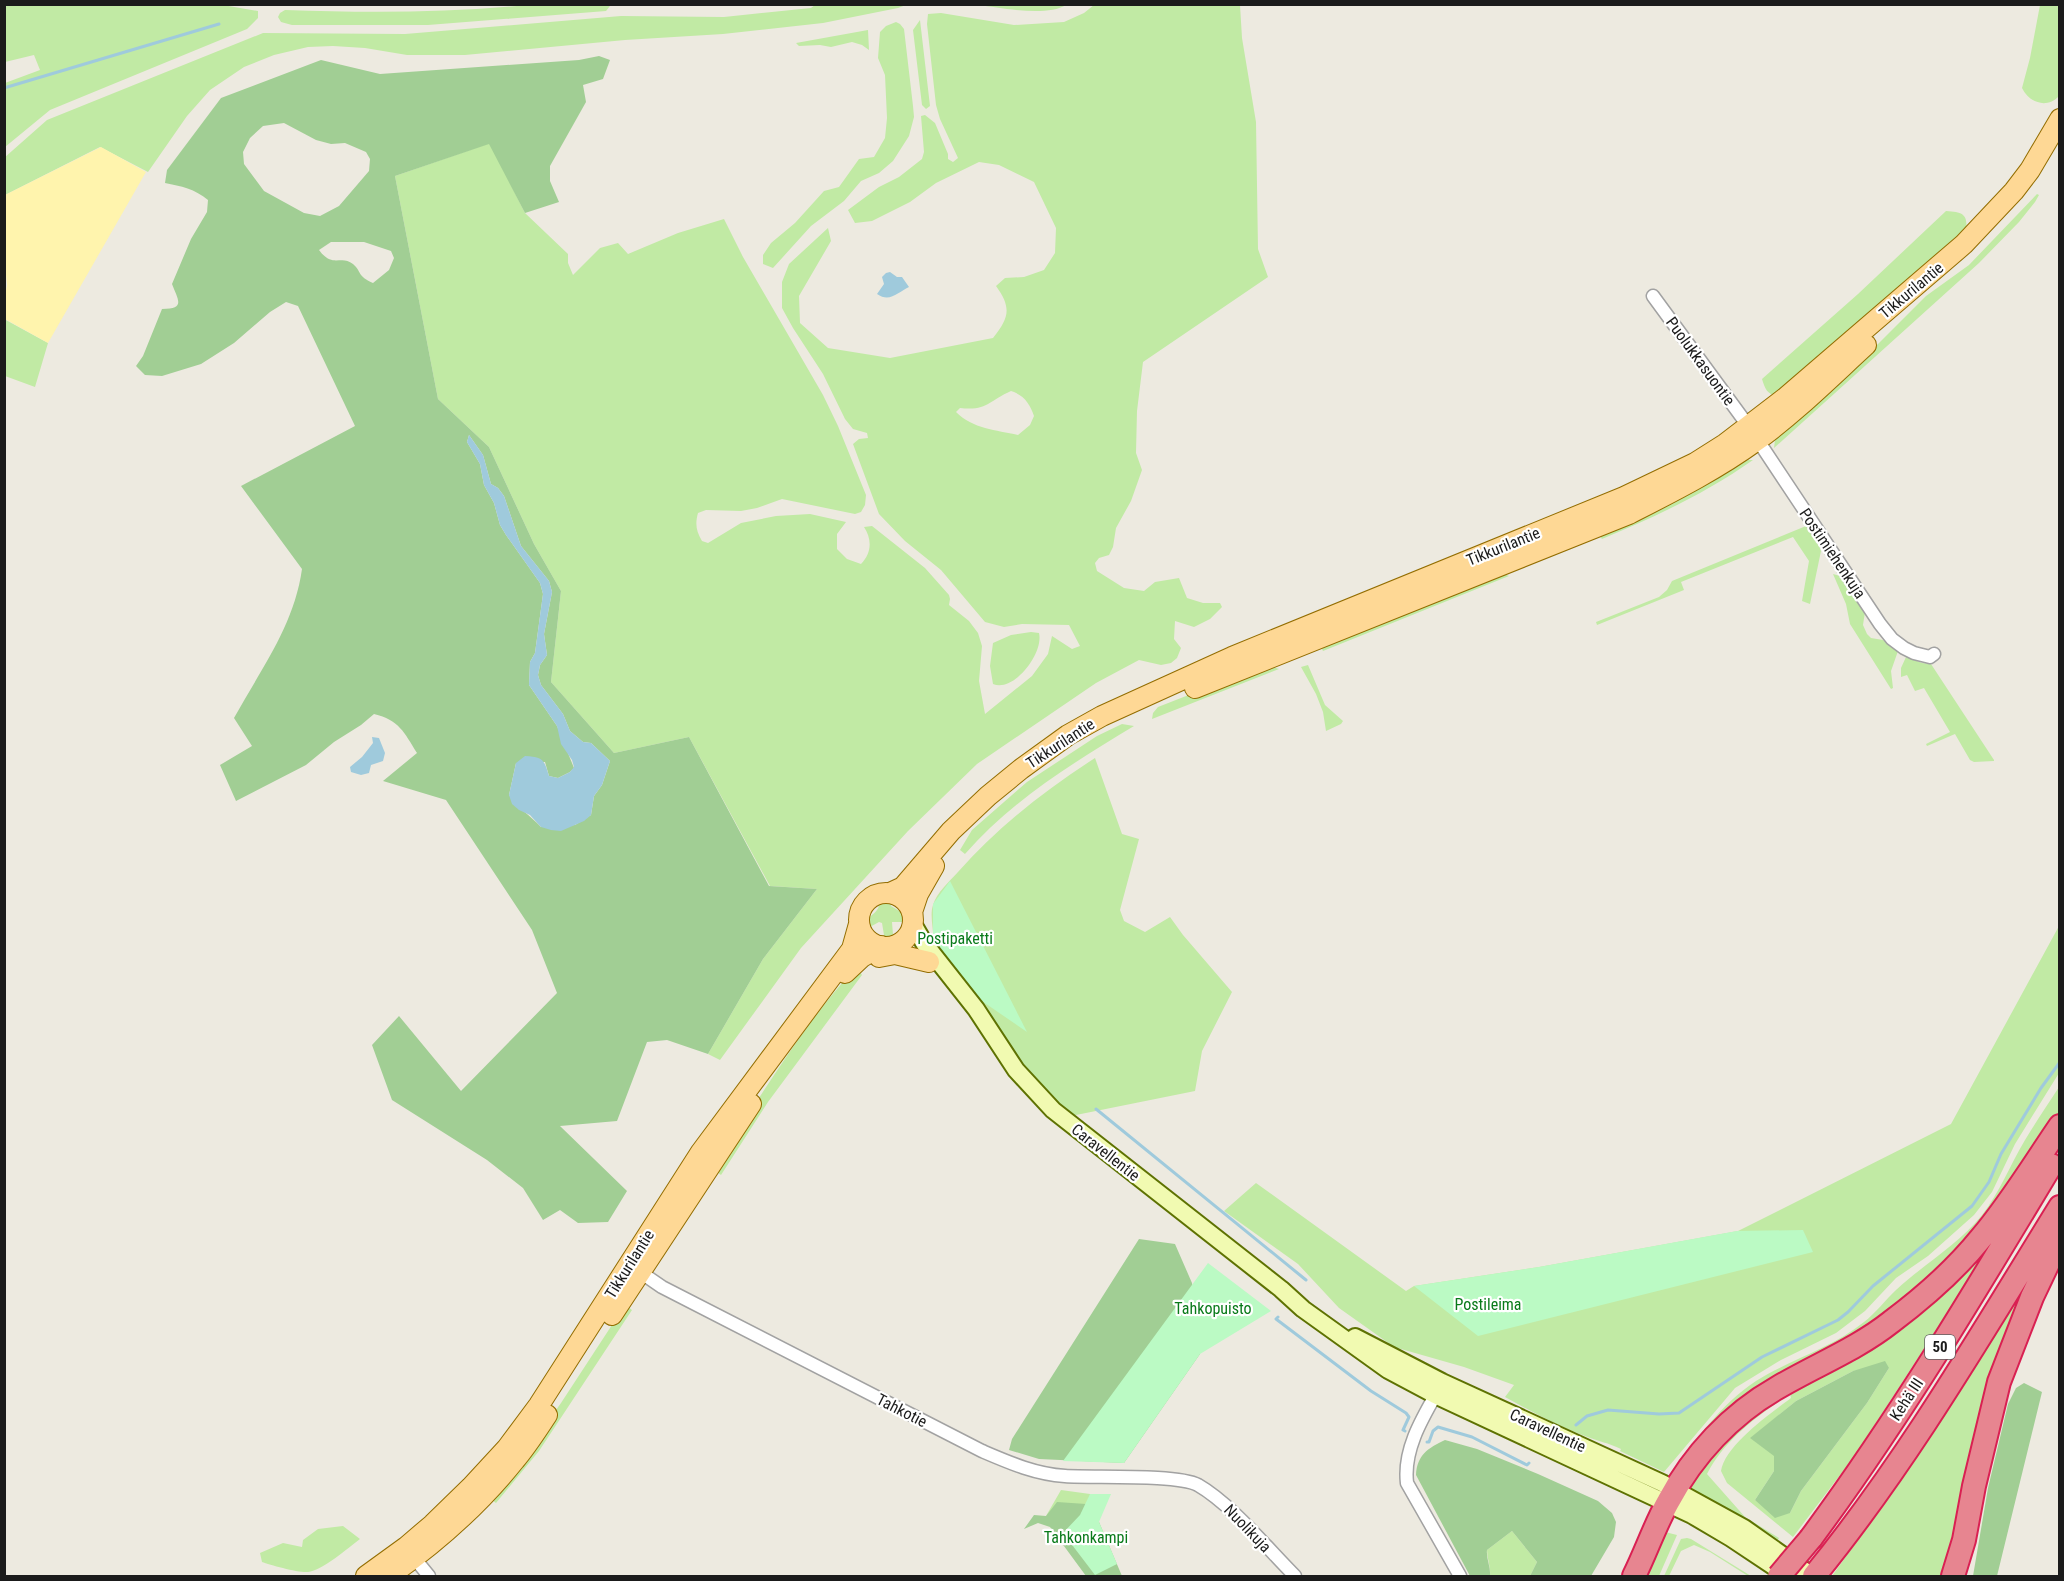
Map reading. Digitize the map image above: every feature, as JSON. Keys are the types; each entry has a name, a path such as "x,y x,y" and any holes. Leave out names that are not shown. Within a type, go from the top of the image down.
{"highway":[{"path":"1634,1576 1671,1497 1695,1459 1711,1441 1752,1404 1890,1324 1947,1273 1981,1239 2015,1194 2060,1126"},
{"name":"Kehä III","path":"1779,1576 1811,1538 1855,1478 1941,1345 2060,1151"},
{"name":"Kehä III","path":"1813,1576 1833,1553 1890,1475 1965,1361 2060,1207"},
{"path":"1953,1576 1964,1540 1974,1486 2000,1383 2032,1297 2060,1238"}],"main road":[{"name":"Tikkurilantie","path":"912,918 918,894 933,867 994,803 1071,747 1110,724 1285,651 1629,514 1690,483 1753,434 1964,244 2014,191 2058,130"},
{"name":"Tikkurilantie","path":"890,893 903,887 951,831 988,796 1068,735 1102,716 1242,653 1624,498 1753,434"},
{"path":"890,893 903,899 912,918 908,935 888,946 866,938 859,924 865,902 873,896 890,893"},
{"name":"Caravellentie","path":"912,918 924,944 959,986 1016,1070 1053,1110 1281,1289 1303,1310 1349,1344 1388,1370 1439,1388 1671,1497 1744,1528 1813,1576"},
{"name":"Tikkurilantie","path":"366,1576 443,1536 481,1499 515,1460 548,1414 730,1110 852,949 859,924"},
{"name":"Tikkurilantie","path":"635,1268 792,1040 829,991 862,957 888,946"},
{"name":"Caravellentie","path":"888,946 909,948 959,986"},
{"path":"850,967 895,954 929,962"},
{"name":"Caravellentie","path":"1671,1497 1692,1515 1788,1576"},
{"name":"Tikkurilantie","path":"389,1576 410,1553"}],"street":[{"name":"Puolukkasuontie","path":"1653,296 1753,434"},
{"name":"Postimiehenkuja","path":"1753,434 1828,548 1892,639 1914,653 1930,657 1934,654"},
{"name":"Tahkotie","path":"635,1268 662,1287 930,1425 982,1451 1028,1470 1063,1476 1167,1479 1197,1485"},
{"path":"1439,1388 1410,1451 1406,1472 1407,1483 1460,1576"},
{"name":"Nuolikuja","path":"1197,1485 1221,1502 1295,1576"},
{"path":"410,1553 429,1576"}],"green space":[{"path":"217,4 258,11 258,18 247,29 50,110 5,147 5,83 40,70 34,55 5,62 4,5"},
{"path":"537,4 610,6 606,11 428,25 292,25 281,22 278,17 285,10 411,12"},
{"path":"1066,4 1058,9 1036,11 979,5"},
{"path":"815,5 906,5 823,23 723,34 625,40 465,55 407,55 365,48 308,47 274,55 244,67 210,90 187,116 148,172 100,147 5,195 4,158 47,120 263,33 405,34 621,16 724,17 811,8"},
{"path":"1094,5 1240,5 1242,38 1256,122 1258,249 1268,277 1143,362 1137,411 1136,453 1142,470 1131,501 1116,528 1113,547 1109,555 1099,558 1095,563 1097,571 1124,588 1144,591 1155,582 1179,578 1187,598 1203,603 1220,603 1222,607 1210,619 1194,627 1175,621 1174,639 1181,648 1177,658 1171,663 1161,665 1139,660 1096,683 977,764 908,831 801,948 720,1060 708,1054 763,959 817,889 770,886 689,737 614,753 551,682 561,591 534,544 489,447 438,399 395,176 490,143 525,213 568,254 568,263 573,275 600,248 618,243 628,254 678,233 724,219 743,257 823,395 866,495 865,505 861,512 855,514 782,499 741,511 706,510 698,513 697,517 697,527 702,541 708,543 741,523 776,516 810,514 846,522 837,534 837,549 847,559 861,564 870,546 864,527 872,526 925,568 949,595 949,605 969,621 978,633 982,646 979,681 985,714 1032,676 1048,654 1052,636 1072,649 1080,646 1069,625 1022,624 1004,627 985,622 941,570 905,541 879,514 853,444 859,439 868,438 867,433 853,429 845,419 823,374 793,328 782,308 782,282 789,264 828,228 831,241 799,296 800,323 828,348 890,358 993,338 1002,325 1006,313 1005,301 996,286 1005,278 1024,277 1044,270 1055,253 1056,228 1034,182 999,165 979,162 936,183 910,202 872,221 855,223 848,210 922,159 924,152 921,116 925,115 935,123 948,159 953,162 958,158 936,105 927,24 928,14 941,13 1014,25 1064,22 1084,13","holes":["1011,391 1026,400 1034,416 1030,425 1018,435 977,425 956,412 960,408 982,407"]},
{"path":"2040,5 2059,5 2059,96 2044,103 2034,101 2022,88"},
{"path":"920,20 930,106 926,109 922,105 913,30"},
{"path":"896,22 904,29 913,106 914,117 909,136 893,161 879,173 861,181 844,201 811,226 773,268 763,264 763,255 771,243 795,223 824,191 839,187 859,159 874,157 885,138 887,118 885,75 878,58 880,32 886,26"},
{"path":"868,30 869,50 852,42 831,47 799,46 796,43"},
{"path":"599,56 610,60 603,79 583,85 586,102 550,166 550,181 559,202 525,213 489,144 395,176 438,399 489,447 534,544 561,591 551,682 614,753 689,737 769,886 817,889 763,959 708,1054 667,1040 647,1042 617,1121 560,1126 627,1191 608,1222 578,1223 560,1210 543,1220 523,1188 487,1160 392,1100 372,1045 399,1016 461,1091 557,993 532,930 446,800 383,781 417,753 404,733 395,723 374,714 306,765 236,801 220,765 252,746 234,718 284,628 298,590 302,569 241,486 355,426 298,306 286,302 270,312 234,343 201,364 162,376 145,375 136,366 143,356 162,309 170,309 177,305 178,299 172,284 191,239 207,212 208,200 203,196 188,188 165,183 167,170 221,98 321,60 380,74 579,60","holes":["284,123 316,140 331,144 345,143 366,152 370,159 369,171 339,206 320,216 304,213 264,191 244,164 243,152 250,138 263,126","331,242 364,242 391,251 394,258 389,270 373,283 364,278 349,261 329,259 319,250","469,435 483,455 491,484 498,488 504,496 521,546 549,581 552,592 544,634 547,655 540,665 538,675 541,685 563,714 570,731 583,742 591,743 610,761 602,785 594,796 591,815 575,825 541,827 509,795 516,763 545,762 549,776 558,778 574,768 557,726 529,685 530,662 535,653 543,594 540,583 500,525 494,503 484,485 480,464 467,442"]},
{"path":"2037,194 2039,195 2035,202 2019,222 1979,263 1774,448 1775,440 1781,430 1878,344 1926,296 1969,265"},
{"path":"1946,211 1957,212 1964,216 1966,234 1778,397 1769,393 1762,379 1858,294"},
{"path":"4,319 48,343 35,387 5,376"},
{"path":"1748,460 1753,460 1699,494 1661,513 1602,539 1598,534 1716,478"},
{"path":"1806,526 1821,551 1810,604 1802,601 1809,561 1793,537 1681,582 1684,590 1597,625 1596,622 1659,597 1672,581"},
{"path":"1499,572 1509,576 1323,651 1322,649 1328,642"},
{"path":"1833,574 1840,576 1865,612 1863,625 1867,634 1871,638 1883,640 1898,651 1891,671 1893,688 1891,689 1850,624 1846,604"},
{"path":"1039,633 1037,651 1032,661 1018,677 1009,683 993,684 990,666 993,643 1011,635"},
{"path":"1906,657 1931,664 1994,761 1974,762 1970,760 1955,734 1927,746 1926,744 1950,732 1924,688 1915,691 1907,675 1901,677 1901,668"},
{"path":"1308,665 1325,705 1343,721 1326,731 1323,712 1316,694 1301,667"},
{"path":"1273,667 1279,669 1152,719 1158,707 1204,689"},
{"path":"1122,724 1134,726 1044,784 1003,816 965,854 960,850 972,830 1027,782 1097,736"},
{"path":"1095,758 1122,834 1139,839 1120,910 1124,921 1145,932 1170,917 1232,992 1202,1051 1195,1091 1071,1116 1015,1057 933,946 932,915 933,905 940,891 989,840 1058,783"},
{"name":"Postipaketti","path":"950,881 1027,1032 979,999 933,946 933,904"},
{"path":"887,900 890,901 891,906 904,914 905,922 892,922 895,937 885,939 881,938 884,935 882,923 879,922 868,928 867,924 879,905"},
{"path":"2059,926 2059,1073 2015,1144 1992,1192 1974,1215 1928,1256 1896,1278 1865,1311 1836,1333 1781,1360 1735,1388 1664,1472 1620,1451 1621,1449 1554,1423 1505,1397 1514,1385 1464,1367 1394,1347 1339,1308 1298,1264 1224,1211 1256,1183 1406,1291 1414,1286 1539,1267 1738,1231 1951,1124"},
{"path":"852,972 860,972 862,975 768,1102 721,1175 713,1169 762,1093 814,1018"},
{"path":"2059,1087 2059,1114 2028,1163 1994,1210 1916,1294 1670,1474 1709,1424 1743,1390 1769,1373 1852,1331 1973,1226 1994,1197 2025,1140"},
{"name":"Postileima","path":"1803,1230 1813,1252 1478,1336 1414,1286 1539,1267 1737,1231"},
{"path":"1139,1239 1175,1244 1192,1283 1200,1354 1124,1463 1039,1459 1009,1450 1012,1439"},
{"path":"1983,1253 1856,1454 1793,1537 1727,1483 1721,1471 1724,1461 1740,1440 1791,1398 1790,1394 1732,1439 1707,1474 1745,1517 1779,1538 1777,1542 1688,1491 1695,1473 1754,1410 1890,1336 1953,1285","holes":["1889,1368 1867,1403 1801,1491 1790,1513 1755,1500 1774,1471 1774,1455 1751,1438 1796,1401 1853,1371"]},
{"name":"Tahkopuisto","path":"1208,1263 1271,1311 1200,1354 1124,1463 1063,1461"},
{"path":"2021,1293 1948,1576 1832,1576 1902,1478"},
{"path":"625,1305 632,1310 539,1451 496,1503 492,1500 561,1403"},
{"path":"1885,1361 1889,1368 1867,1403 1801,1491 1790,1513 1775,1518 1755,1500 1774,1471 1774,1456 1750,1438 1796,1401 1853,1371"},
{"path":"2024,1383 2042,1392 1997,1576 1973,1576 1988,1488 2008,1404 2016,1388"},
{"path":"1445,1440 1477,1449 1538,1474 1598,1501 1612,1513 1616,1522 1614,1537 1591,1576 1530,1576 1537,1562 1512,1531 1487,1550 1490,1576 1470,1576 1416,1475 1424,1453"},
{"path":"1061,1490 1111,1494 1094,1503 1046,1516"},
{"name":"Tahkonkampi","path":"1090,1494 1111,1494 1099,1522 1117,1564 1095,1575 1063,1533 1080,1515"},
{"path":"1057,1502 1094,1503 1099,1522 1122,1576 1086,1576 1050,1527 1038,1523 1024,1529 1034,1515 1046,1516"},
{"path":"343,1526 360,1539 314,1571 298,1571 262,1562 260,1553 283,1543 302,1547 303,1540 318,1529"},
{"path":"1512,1531 1537,1562 1530,1576 1490,1576 1487,1550"},
{"path":"1661,1531 1677,1535 1659,1576 1639,1576"},
{"path":"1687,1538 1751,1576 1694,1545 1681,1551 1669,1576 1664,1576 1681,1539"}],"sand":[{"path":"101,147 146,172 48,343 5,319 7,285 4,253 5,195"}],"water":[{"path":"890,272 897,277 902,277 909,287 890,297 877,294 884,284 882,277"},
{"path":"469,435 483,455 491,484 498,488 504,496 521,546 549,581 552,592 544,634 547,655 540,665 538,675 541,685 563,714 570,731 583,742 591,743 610,761 602,785 594,796 591,815 584,821 561,831 541,827 530,815 512,804 509,795 516,763 525,756 542,760 549,776 558,778 570,772 574,767 561,744 557,726 529,685 530,662 535,653 543,594 540,583 500,525 494,503 484,485 480,464 467,442"},
{"path":"372,737 379,738 385,753 383,761 371,765 369,773 361,775 351,772 350,767 373,743"}],"waterway":[{"path":"4,88 219,24"},
{"path":"1576,1425 1587,1416 1608,1410 1659,1414 1679,1413 1762,1357 1838,1320 1873,1286 1972,1206 1989,1182 2001,1154 2041,1088 2060,1062"},
{"path":"1096,1109 1306,1280"},
{"path":"1278,1317 1276,1319 1371,1391 1406,1413 1409,1417 1403,1430 1405,1431"},
{"path":"1427,1442 1438,1427 1472,1437 1527,1465 1529,1463"}]}
